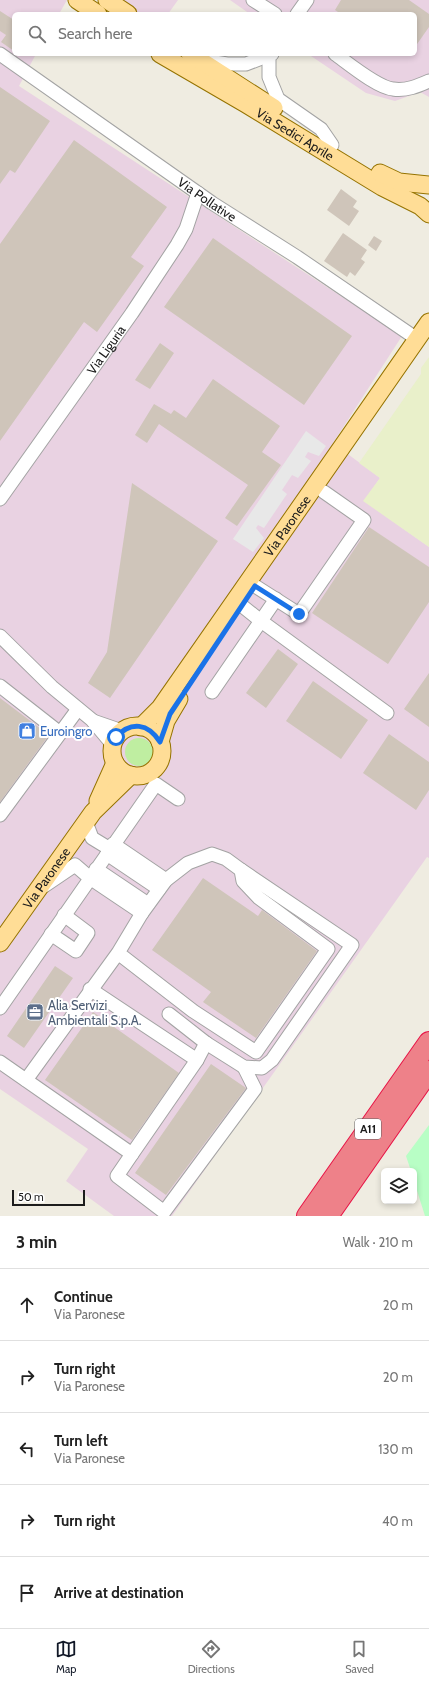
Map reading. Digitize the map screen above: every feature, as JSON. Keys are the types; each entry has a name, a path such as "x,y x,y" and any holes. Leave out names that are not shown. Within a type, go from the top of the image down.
{"highway":[{"name":"A11","path":"307,1216 429,1042"},
{"name":"A11","path":"328,1216 429,1072"}],"main road":[{"path":"77,0 95,12"},
{"path":"107,0 125,12"},
{"name":"Via Sedici Aprile","path":"163,56 246,104 382,187 420,206 429,214"},
{"name":"Via Sedici Aprile","path":"194,57 332,145 393,180 410,184 429,185"},
{"name":"Via Paronese","path":"0,943 89,817 131,775 139,776 146,774 158,764 161,757 160,742 170,714 255,586 324,492 423,340 429,322"},
{"name":"Via Paronese","path":"117,738 128,728 141,726 160,708 423,340"},
{"path":"141,726 149,729 160,742"},
{"path":"117,738 112,751 115,763 124,773 131,775"},
{"name":"Via Paronese","path":"89,817 115,763"}],"street":[{"path":"298,12 307,0"},
{"name":"Via Pollative","path":"0,54 198,193 423,340"},
{"path":"194,57 226,64 246,64 265,56"},
{"path":"270,56 269,77 278,99 321,129 332,145"},
{"path":"330,56 347,62"},
{"path":"339,56 374,81 392,89 407,89 429,81"},
{"name":"Via Liguria","path":"0,499 132,313 177,245 186,229 198,193"},
{"path":"255,586 299,614 364,520 324,492"},
{"path":"212,692 276,599"},
{"path":"242,606 387,713"},
{"path":"1,638 52,687 92,720 117,738"},
{"path":"0,686 58,736"},
{"path":"0,815 78,708"},
{"path":"0,1008 156,784 178,799"},
{"path":"89,817 92,838 162,884"},
{"path":"26,1080 90,989 118,953 162,884 188,863 212,854 226,859 352,945 272,1060 262,1068 244,1067 206,1043 169,1014"},
{"path":"36,891 75,865 93,873 145,909"},
{"path":"118,953 193,1011 256,1052 328,949 259,898 243,881 241,870"},
{"path":"51,934 76,951 88,933 64,915"},
{"path":"90,989 157,1032 197,1060"},
{"path":"157,1032 179,999"},
{"path":"206,1043 197,1060 117,1176 164,1212 255,1089 244,1067"},
{"path":"0,1062 132,1154"}],"shaded area":[{"path":"0,0 67,0 60,12 12,12 12,56 35,56 19,86 402,336 333,443 380,478 364,501 429,547 429,858 427,857 172,1216 114,1216 66,1181 88,1149 0,1089"},
{"path":"114,0 178,0 169,12 132,12"},
{"path":"230,0 429,0 429,97 420,92 395,101 366,93 311,56 417,56 417,12 247,12"},
{"path":"306,431 326,446 319,456 308,452 305,457 311,461 298,478 292,475 282,490 287,494 264,528 258,525 256,528 264,538 253,552 233,539"}],"green space":[{"path":"429,357 429,547 363,501 380,478 359,463 421,374 421,368"},
{"path":"139,738 145,739 149,742 152,746 152,758 149,762 145,765 139,766 133,765 129,762 126,758 125,752 126,746 129,742 133,739"},
{"path":"429,1125 429,1216 425,1216 417,1191 417,1168 410,1168 406,1156"}],"building":[{"path":"341,0 409,0 429,14 429,27 417,44 417,12 338,12 335,10"},
{"path":"0,11 12,19 12,50 1,42 6,35 0,31"},
{"path":"0,87 50,121 15,173 10,170 0,184"},
{"path":"74,140 167,207 131,257 144,266 97,332 84,322 0,441 0,244"},
{"path":"341,189 357,201 353,207 359,211 349,226 327,210"},
{"path":"343,233 367,250 361,259 365,262 355,276 350,272 347,277 324,261"},
{"path":"374,236 382,241 376,251 368,245"},
{"path":"213,238 352,336 304,405 164,307"},
{"path":"160,343 174,353 150,389 135,380"},
{"path":"213,379 280,426 262,452 281,465 237,526 225,518 248,485 159,424 147,443 135,435 154,404 171,414 174,410 186,418"},
{"path":"132,483 218,541 110,698 88,683 107,652"},
{"path":"369,527 429,567 429,602 388,664 312,613"},
{"path":"278,649 298,664 266,708 246,693"},
{"path":"429,673 429,727 404,709"},
{"path":"313,681 368,720 341,759 286,721"},
{"path":"0,698 49,735 0,802"},
{"path":"389,734 429,762 429,790 416,810 363,773"},
{"path":"203,878 258,916 262,910 317,951 256,1038 203,1002 211,992 152,950"},
{"path":"55,966 73,978 24,1048 7,1036"},
{"path":"93,1012 179,1073 132,1140 45,1080"},
{"path":"211,1064 246,1088 166,1195 135,1173"}],"place":[{"name":"Euroingro","path":"27,731"},
{"name":"Alia Servizi Ambientali S.p.A.","path":"35,1012"}],"route":[{"path":"116,737 128,728 141,726 149,729 160,742 166,721 170,714 255,586 299,614"}]}
